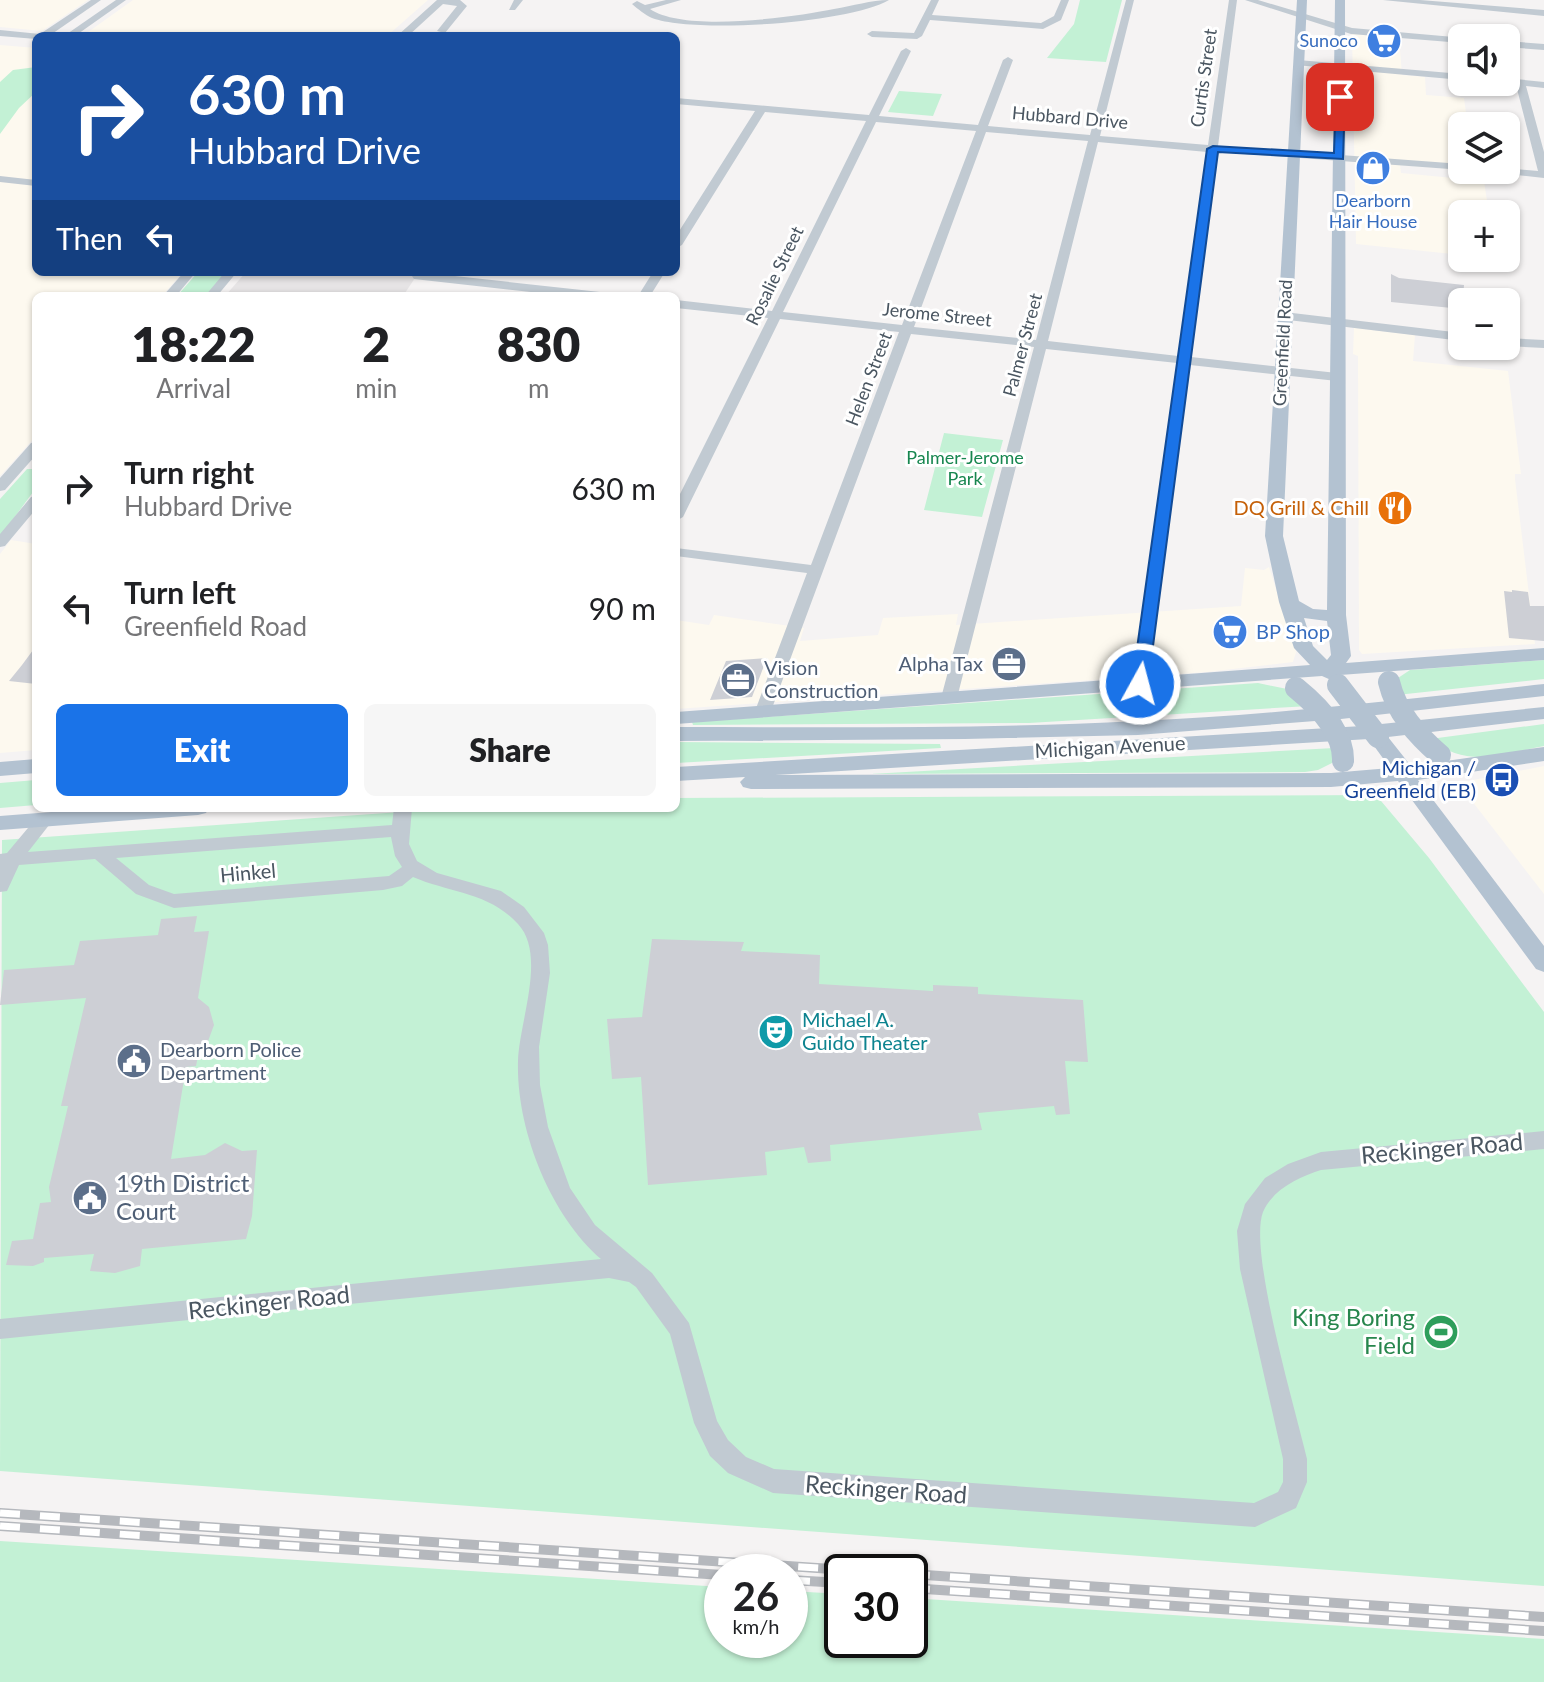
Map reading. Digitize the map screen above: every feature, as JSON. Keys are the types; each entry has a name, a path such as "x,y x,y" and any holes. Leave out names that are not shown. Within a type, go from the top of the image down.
{"main road":[{"name":"Greenfield Road","path":"1302,0 1274,536 1288,602 1304,648 1334,677 1411,788 1544,963"},
{"path":"1334,677 1341,656 1336,615 1340,0"},
{"path":"1288,602 1301,612 1314,616 1336,615"},
{"path":"680,718 1268,674 1334,677 1393,673 1544,654"},
{"path":"1393,673 1394,700 1426,744 1462,768"},
{"path":"1268,674 1296,688 1312,701 1345,753 1343,761 1315,780"},
{"name":"Michigan Avenue","path":"680,734 993,733 1139,728 1345,713 1544,690"},
{"name":"Michigan Avenue","path":"680,774 1306,737 1544,713"},
{"path":"680,782 1315,780 1399,767 1462,768 1544,754"},
{"path":"0,769 32,766"},
{"path":"0,823 126,812"}],"street":[{"path":"49,32 97,0"},
{"path":"75,32 122,0"},
{"path":"421,30 441,0 456,1 462,6 439,32"},
{"path":"440,32 474,0"},
{"path":"638,4 677,0"},
{"path":"638,4 650,15 667,20 721,22 808,17 885,0"},
{"path":"872,34 915,37 935,0"},
{"path":"926,17 1043,26 1055,22 1065,0"},
{"name":"Palmer Street","path":"949,698 1130,0"},
{"name":"Curtis Street","path":"1140,684 1233,0"},
{"path":"1249,0 1340,28 1448,39"},
{"path":"1387,0 1544,13"},
{"path":"0,38 18,34 32,35"},
{"path":"0,38 32,43"},
{"path":"1520,45 1544,47"},
{"name":"Rosalie Street","path":"680,509 906,51"},
{"name":"Helen Street","path":"763,711 1008,60"},
{"path":"1298,63 1448,76"},
{"path":"1520,171 1544,173 1520,83 1544,85"},
{"name":"Hubbard Drive","path":"680,101 1213,149 1448,166"},
{"path":"680,239 762,108"},
{"path":"0,179 32,183"},
{"path":"172,292 186,276"},
{"path":"214,292 228,276"},
{"path":"418,276 489,278 575,292"},
{"name":"Jerome Street","path":"680,304 1337,377"},
{"path":"1284,316 1448,335"},
{"path":"1520,343 1544,344"},
{"path":"0,487 32,450"},
{"path":"20,464 32,462"},
{"path":"0,543 32,505"},
{"path":"680,553 816,570"},
{"path":"403,812 400,845 411,866 425,876 494,895 516,911 535,933 540,954 528,1070 536,1115 550,1162 568,1205 602,1248 635,1273"},
{"path":"0,886 6,859 44,820"},
{"path":"6,859 401,830"},
{"name":"Hinkel","path":"99,852 145,893 162,901 388,883 411,866"},
{"name":"Reckinger Road","path":"0,1329 609,1268 635,1273 644,1280 681,1330 706,1423 719,1448 737,1465 773,1481 1255,1515 1287,1500 1295,1482 1295,1459 1251,1269 1248,1237 1258,1202 1270,1184 1291,1169 1321,1161 1544,1140"}],"shaded area":[{"path":"0,0 88,0 42,31 0,27"},
{"path":"133,0 428,0 392,32 88,32"},
{"path":"1352,33 1399,37 1402,75 1425,77 1426,95 1464,98 1466,112 1448,112 1448,169 1400,165 1401,173 1448,178 1448,184 1484,184 1487,200 1448,200 1448,254 1356,244"},
{"path":"0,45 32,48 32,276 180,276 166,292 32,292 32,440 0,476"},
{"path":"242,276 416,276 406,292 228,292"},
{"path":"1354,328 1415,335 1413,361 1508,371 1521,474 1515,474 1515,479 1535,644 1362,654 1359,650 1358,356 1353,354"},
{"path":"11,540 32,543 32,750 0,753 0,554"},
{"path":"1269,567 1296,652 1293,662 1207,672 680,709 680,621 709,625 714,615 804,628 800,641 878,635 883,618 958,614 956,625 1241,606 1245,568 1264,570"},
{"path":"1544,766 1544,894 1458,783"}],"green space":[{"path":"1080,0 1122,0 1106,62 1047,58 1074,24"},
{"path":"32,68 32,96 0,134 0,82 13,70"},
{"path":"899,91 942,94 933,116 888,112"},
{"path":"194,276 223,276 209,292 180,292"},
{"name":"Palmer-Jerome Park","path":"944,433 1003,440 982,517 924,510"},
{"path":"27,469 32,469 32,493 0,537 0,499"},
{"path":"1544,660 1544,679 1397,695 1398,678 1410,670"},
{"path":"1258,683 1292,690 1309,706 1029,723 693,725 692,722"},
{"path":"1544,724 1544,746 1485,757 1457,754 1430,739"},
{"path":"680,742 940,744 941,748 680,763"},
{"path":"1334,748 1332,763 1305,772 870,774"},
{"path":"32,780 32,805 0,808 0,783"},
{"path":"1376,795 1429,858 1544,1012 1544,1586 0,1471 2,840 401,812 680,812 680,798"},
{"path":"0,1541 704,1586 704,1658 808,1658 808,1592 824,1593 824,1658 928,1658 928,1599 1544,1639 1544,1682 0,1682"}],"building":[{"path":"1391,274 1399,278 1464,285 1464,288 1448,288 1448,308 1391,302"},
{"path":"1504,591 1528,592 1530,606 1544,606 1544,641 1509,638"},
{"name":"BP Shop","path":"1240,627 1245,636 1241,641 1217,644 1218,628"},
{"path":"32,651 32,684 9,681"},
{"name":"Vision Construction","path":"767,658 752,697 710,700 726,661"},
{"path":"197,916 194,932 209,931 198,998 209,1007 214,1025 207,1044 199,1051 196,1066 186,1067 171,1159 205,1155 225,1143 242,1151 257,1150 252,1216 246,1239 142,1249 140,1266 115,1273 90,1271 94,1254 44,1258 44,1262 33,1266 6,1265 12,1241 33,1239 40,1203 51,1202 49,1187 68,1106 61,1106 86,998 0,1005 4,970 74,965 80,941 158,935 161,919"},
{"path":"652,939 744,942 741,951 820,955 819,984 933,991 933,985 978,987 978,994 1083,1000 1088,1062 1065,1061 1070,1114 1056,1115 1054,1106 978,1113 982,1130 830,1145 831,1161 808,1163 804,1147 765,1152 767,1175 648,1185 641,1077 612,1079 607,1019 642,1017"}],"railway":[{"path":"0,1513 824,1568"},
{"path":"0,1526 704,1574"},
{"path":"928,1575 1544,1617"},
{"path":"808,1581 824,1582"},
{"path":"928,1589 1544,1631"}],"place":[{"name":"Sunoco","path":"1384,41"},
{"name":"Dearborn Hair House","path":"1373,168"},
{"name":"DQ Grill & Chill","path":"1395,508"},
{"name":"BP Shop","path":"1230,632"},
{"name":"Alpha Tax","path":"1009,664"},
{"name":"Vision Construction","path":"738,680"},
{"name":"Michigan / Greenfield (EB)","path":"1502,780"},
{"name":"Michael A. Guido Theater","path":"776,1032"},
{"name":"Dearborn Police Department","path":"134,1061"},
{"name":"19th District Court","path":"90,1198"},
{"name":"King Boring Field","path":"1441,1332"}],"route":[{"path":"1140,684 1213,149 1339,156 1340,97"}]}
